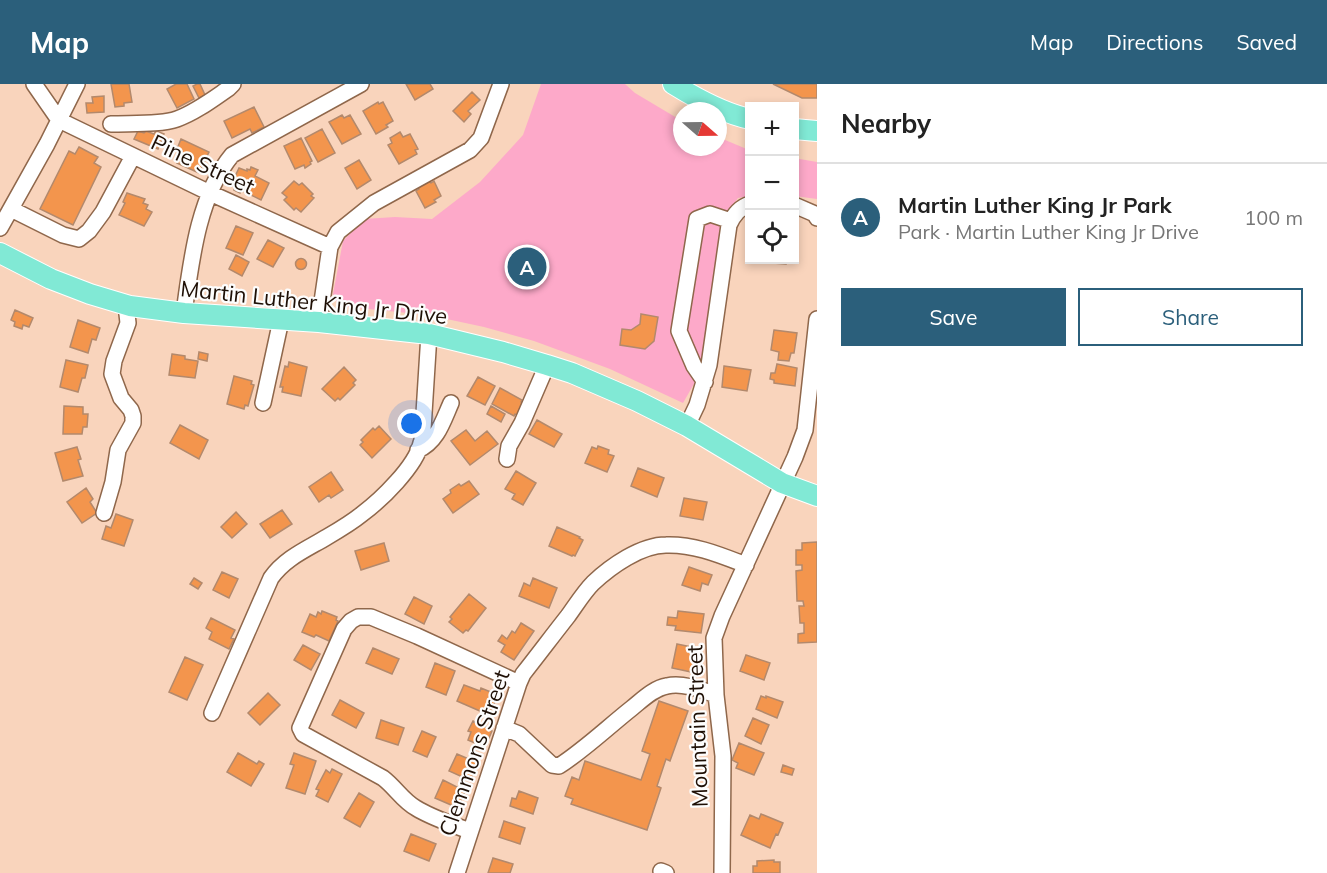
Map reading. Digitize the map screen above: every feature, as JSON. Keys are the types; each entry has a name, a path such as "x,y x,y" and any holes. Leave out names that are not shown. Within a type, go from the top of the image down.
{"main road":[{"path":"674,84 711,104 745,117"},
{"path":"799,129 817,130"},
{"name":"Martin Luther King Jr Drive","path":"0,253 51,279 126,305 184,313 319,322 429,334 547,365 572,373 637,401 687,426 782,483 817,496"}],"street":[{"path":"34,84 59,120"},
{"path":"0,228 77,84"},
{"path":"111,124 177,119 192,112 232,84"},
{"path":"184,313 190,266 201,218 210,193 232,155 361,84"},
{"path":"319,322 330,247 338,232 374,203 470,150 481,138 501,84"},
{"name":"Pine Street","path":"59,120 210,193 330,247"},
{"path":"11,209 63,235 79,239 90,231 103,212 134,156"},
{"path":"687,426 697,405 709,365 729,225 733,216 745,206"},
{"path":"799,207 814,214 817,218"},
{"path":"705,382 694,366 679,331 697,219 710,214 731,221"},
{"path":"104,513 113,482 118,450 133,423 131,410 121,398 112,374 114,361 128,323 126,305"},
{"name":"Mountain Street","path":"722,873 723,756 716,695 714,638 805,430 817,319"},
{"path":"263,404 281,320"},
{"path":"212,713 271,578 278,567 364,513 399,480 418,450 423,429 429,334"},
{"path":"507,459 509,446 522,423 547,365"},
{"path":"418,450 430,444 451,403"},
{"name":"Clemmons Street","path":"457,873 469,831 523,674 592,584 629,557 663,544 683,545 705,550 746,565"},
{"path":"469,831 416,808 384,778 303,734 300,728 344,629 358,617 370,617 417,636 519,683"},
{"path":"504,729 519,734 552,765 559,766 640,702 664,686 675,685 716,695"}],"shaded area":[{"path":"541,84 625,84 635,93 673,116 673,156 727,156 727,141 745,148 745,197 738,198 723,218 704,355 695,382 683,403 610,369 534,341 428,315 338,306 333,294 343,241 364,219 395,217 432,219 480,182 523,135"},
{"path":"799,159 817,162 817,199 799,197"}],"building":[{"path":"111,84 129,84 132,102 115,107"},
{"path":"176,84 187,84 194,99 177,108 167,89"},
{"path":"200,84 205,95 199,98 193,86"},
{"path":"406,84 430,84 433,89 415,100"},
{"path":"773,84 817,84 817,98 802,98"},
{"path":"472,92 480,100 468,111 471,114 464,122 453,111"},
{"path":"104,96 104,112 87,113 86,103 93,103 92,97"},
{"path":"378,102 379,104 383,102 393,121 376,134 363,111"},
{"path":"254,107 264,127 252,133 250,129 232,138 224,121"},
{"path":"342,115 344,118 350,115 361,134 342,144 329,122"},
{"path":"322,129 335,153 318,162 305,138"},
{"path":"138,131 154,134 156,131 164,134 158,149 134,139"},
{"path":"400,132 403,137 410,134 418,149 415,150 417,154 399,164 388,145 392,143 390,138"},
{"path":"301,138 312,161 305,168 304,165 295,169 284,146"},
{"path":"181,139 209,152 199,173 177,163 182,151 177,149"},
{"path":"79,147 98,157 94,163 101,167 73,225 40,209 69,151 75,154"},
{"path":"359,160 371,180 357,189 345,168"},
{"path":"251,167 258,170 255,176 269,183 261,200 241,190 240,193 234,190 235,187 231,185 239,168 247,171"},
{"path":"294,181 299,185 302,183 314,198 301,212 296,208 294,210 284,200 287,197 282,193"},
{"path":"430,181 431,183 434,181 441,196 425,208 416,191 418,187"},
{"path":"127,193 145,199 143,203 148,205 146,209 152,212 144,226 119,215"},
{"path":"236,226 253,233 243,255 226,248"},
{"path":"268,240 284,248 273,267 257,259"},
{"path":"236,255 249,262 242,276 229,269"},
{"path":"301,259 305,260 305,268 301,269 297,268 296,264 297,260"},
{"path":"15,310 33,318 29,327 23,325 22,329 14,326 15,322 11,320"},
{"path":"641,314 658,317 654,341 645,349 620,345 622,329 631,330 640,324"},
{"path":"78,320 100,328 96,340 92,339 88,353 70,347"},
{"path":"774,330 797,333 794,353 791,353 789,361 778,360 779,352 771,350"},
{"path":"199,352 208,354 207,361 198,359"},
{"path":"172,354 198,361 195,378 169,375"},
{"path":"66,360 88,365 78,392 60,387"},
{"path":"289,362 307,367 301,396 282,392 283,387 280,387 285,366 288,367"},
{"path":"777,364 797,368 795,386 774,383 774,380 770,379 771,373 775,373"},
{"path":"724,366 751,370 747,391 722,387"},
{"path":"344,367 356,380 353,383 355,385 340,400 338,398 335,401 322,389"},
{"path":"234,376 252,381 251,384 254,385 248,406 245,405 244,409 227,404"},
{"path":"478,377 495,386 485,405 467,396"},
{"path":"500,388 522,400 524,404 518,416 492,404"},
{"path":"64,406 83,407 83,414 88,414 87,427 83,427 82,434 63,434"},
{"path":"491,406 505,414 501,422 487,414"},
{"path":"537,420 562,434 554,447 529,434"},
{"path":"180,425 208,440 199,459 170,443"},
{"path":"379,426 391,439 372,458 360,445 363,442 361,440 373,428 375,430"},
{"path":"466,430 475,441 487,431 498,444 470,465 451,441"},
{"path":"598,446 609,450 608,454 614,456 607,472 585,463 592,447 597,449"},
{"path":"77,447 83,476 63,481 55,453"},
{"path":"638,468 664,478 657,497 631,486"},
{"path":"516,471 536,483 523,505 512,499 515,494 505,489"},
{"path":"331,472 343,490 319,502 309,487"},
{"path":"469,481 479,494 453,513 443,499 451,493 450,490"},
{"path":"86,488 93,499 90,502 97,513 82,523 67,502"},
{"path":"684,498 707,502 703,520 680,516"},
{"path":"282,510 292,524 270,538 260,524"},
{"path":"236,512 247,524 232,538 221,527"},
{"path":"116,514 133,520 124,546 102,539 106,526 111,528"},
{"path":"557,527 583,540 575,556 549,546"},
{"path":"817,542 817,642 798,643 798,634 804,633 804,623 800,623 799,606 804,606 803,601 797,601 796,571 802,570 802,565 796,565 796,550 802,550 802,543"},
{"path":"384,543 389,561 361,570 355,551"},
{"path":"689,567 712,575 708,585 702,583 700,591 682,585"},
{"path":"222,572 238,579 229,598 213,590"},
{"path":"194,578 202,583 198,589 190,584"},
{"path":"533,578 557,588 549,608 519,596 524,583 530,586"},
{"path":"469,594 486,608 468,631 463,633 449,622 452,619 450,617"},
{"path":"414,597 432,606 424,624 405,614"},
{"path":"322,611 337,617 338,621 329,641 302,632 310,614 316,617 318,612 321,614"},
{"path":"678,611 704,614 701,633 675,630 676,626 667,625 668,617 677,618"},
{"path":"211,618 235,630 229,649 209,639 212,632 206,628"},
{"path":"521,623 534,631 514,660 501,652 505,645 498,641 502,635 507,639 512,631 515,633"},
{"path":"677,644 697,648 695,658 699,658 696,673 672,668"},
{"path":"303,645 320,654 311,670 294,660"},
{"path":"373,648 399,659 392,674 366,663"},
{"path":"746,655 770,663 764,680 740,671"},
{"path":"185,657 203,665 187,700 169,692"},
{"path":"435,663 455,671 446,695 426,687"},
{"path":"464,685 480,691 481,688 498,695 489,715 457,701"},
{"path":"268,693 280,705 260,725 248,713"},
{"path":"761,696 783,702 777,718 756,709"},
{"path":"340,700 364,713 356,728 332,715"},
{"path":"659,701 688,711 670,761 666,759 657,786 661,788 647,830 571,804 573,799 565,796 572,777 579,780 585,761 641,780 650,754 642,751"},
{"path":"753,718 769,725 761,744 745,736"},
{"path":"381,720 404,728 398,745 376,738"},
{"path":"473,721 492,731 486,745 483,743 482,746 468,740 471,732 468,731"},
{"path":"422,731 436,737 427,757 413,751"},
{"path":"739,743 764,753 754,775 736,768 738,763 732,760"},
{"path":"238,753 257,764 259,761 264,764 251,786 227,772"},
{"path":"294,753 316,761 305,794 286,788 294,765 290,764"},
{"path":"457,754 478,763 471,779 449,771"},
{"path":"783,765 794,769 792,775 781,772"},
{"path":"332,769 342,774 328,802 316,796 319,790 316,789 326,770 330,773"},
{"path":"443,780 465,791 458,808 435,798"},
{"path":"519,791 538,798 533,814 510,806 512,798 516,799"},
{"path":"359,793 374,802 360,827 344,818"},
{"path":"761,814 783,823 770,848 741,835 750,815 759,819"},
{"path":"504,821 525,828 520,844 499,837"},
{"path":"411,834 436,844 429,861 404,851"},
{"path":"493,858 513,864 510,873 488,873"},
{"path":"774,860 774,862 780,862 780,873 753,873 753,866 757,866 757,861"}],"place":[{"name":"Martin Luther King Jr Park","path":"527,267"}]}
